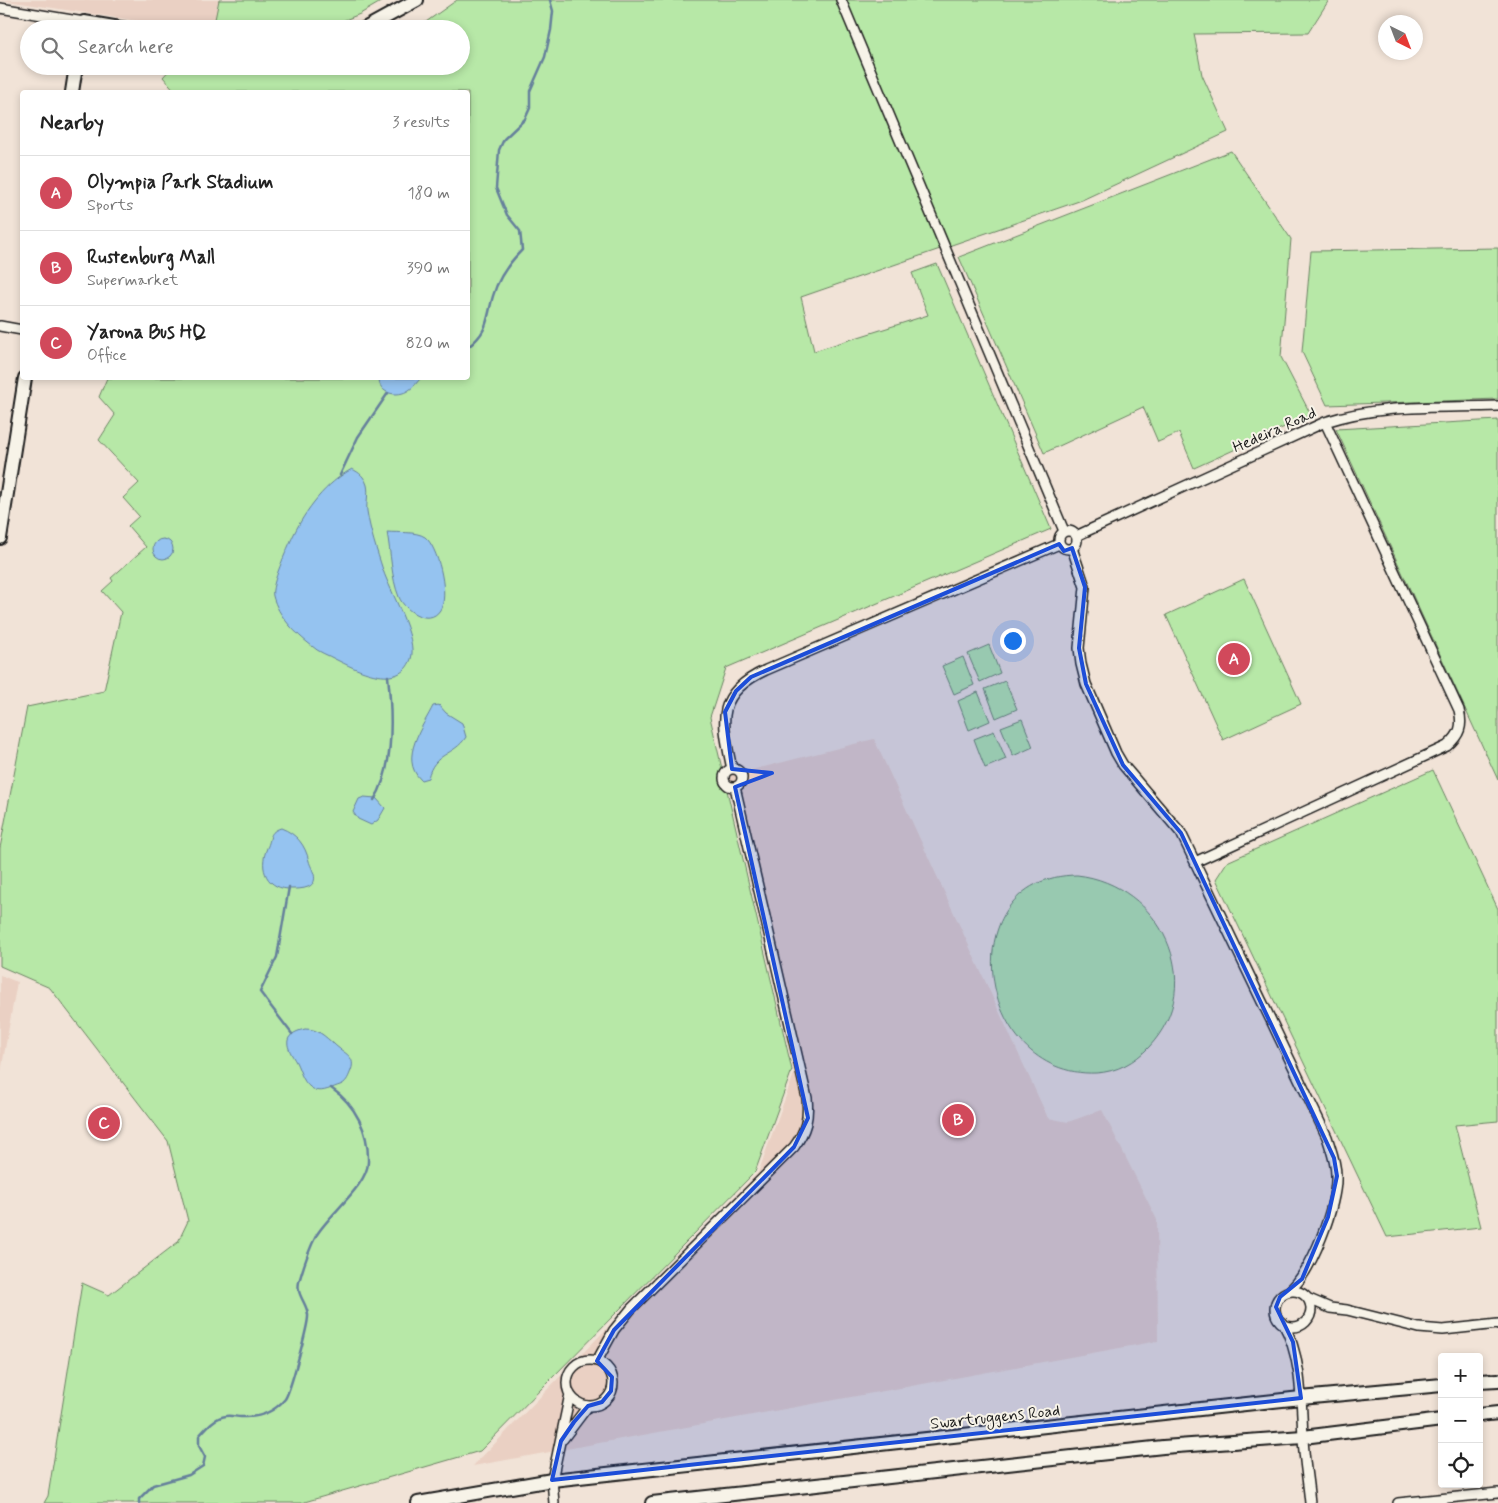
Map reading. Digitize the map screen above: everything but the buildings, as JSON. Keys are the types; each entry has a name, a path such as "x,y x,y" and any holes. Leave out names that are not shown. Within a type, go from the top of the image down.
{"main road":[{"path":"380,20 417,0"},
{"path":"72,90 75,75"},
{"path":"0,538 25,380"},
{"path":"1483,1382 1498,1380"},
{"name":"Swartruggens Road","path":"418,1503 552,1480 1302,1398 1438,1385"},
{"path":"1483,1415 1498,1413"},
{"path":"652,1503 1163,1447 1303,1438 1438,1421"}],"street":[{"path":"841,0 1064,531"},
{"path":"0,8 59,20"},
{"path":"0,326 20,330"},
{"name":"Hedeira Road","path":"1076,536 1325,422 1350,414 1367,411 1498,406"},
{"path":"1196,862 1447,746 1461,730 1458,710 1325,422"},
{"path":"1070,530 1076,536 1076,543 1072,548 1063,548 1059,544 1058,538 1064,531 1070,530"},
{"path":"732,768 724,732 724,717 730,700 743,682 766,670 1059,544"},
{"path":"1072,548 1085,587 1079,648 1086,684 1116,753 1132,776 1173,820 1196,862 1327,1137 1334,1158 1337,1176 1328,1217 1307,1270 1297,1285 1280,1297 1276,1307 1278,1318 1283,1323 1293,1342 1302,1398 1303,1438 1310,1503"},
{"path":"732,768 738,770 742,775 742,782 735,788 728,787 723,779 725,773 732,768"},
{"path":"597,1361 620,1321 794,1147 802,1137 808,1118 805,1091 735,788"},
{"path":"1307,1270 1308,1298 1311,1308 1308,1318"},
{"path":"1289,1291 1299,1292 1330,1308 1347,1310 1419,1328 1442,1330 1498,1324"},
{"path":"1283,1323 1294,1326 1299,1325 1308,1318 1330,1308"},
{"path":"1293,1342 1299,1325"},
{"path":"554,1503 552,1480 561,1441 563,1418 570,1394 567,1379 575,1365 590,1360 597,1361 609,1370 613,1384 611,1391 602,1402 588,1406 561,1441"},
{"path":"570,1394 575,1400 588,1406"},
{"path":"1398,1503 1436,1501 1498,1492"}],"highlighted area":[{"path":"1059,544 1064,551 1072,548 1085,587 1079,648 1086,684 1123,765 1181,833 1334,1158 1337,1176 1328,1217 1302,1279 1280,1297 1276,1307 1293,1342 1301,1398 552,1480 561,1441 588,1406 602,1402 611,1391 612,1377 597,1361 614,1330 794,1147 808,1118 735,787 772,773 732,769 725,712 736,691 751,677"}],"shaded area":[{"path":"1,0 219,0 215,20 131,20"},
{"path":"874,739 1048,1118 1068,1122 1102,1110 1157,1220 1158,1341 473,1466 758,1173 795,1071 728,776"},
{"path":"0,975 17,982 0,1077"}],"green space":[{"path":"219,0 384,0 360,14 345,20 215,20"},
{"path":"457,0 1329,0 1308,33 1194,34 1202,75 1228,132 1082,200 801,297 814,351 928,315 912,273 937,264 1051,529 726,668 710,717 792,1070 755,1172 480,1451 301,1503 44,1503 48,1496 82,1283 109,1295 178,1242 188,1221 168,1141 50,988 0,966 0,848 27,707 104,691 121,612 102,591 113,581 111,578 146,547 128,526 139,516 123,498 139,483 99,440 115,415 99,397 106,380 470,380 470,90 174,90 163,77 165,75 470,75 470,20 429,20"},
{"path":"1231,151 1291,239 1281,357 1311,415 1194,468 1179,433 1158,442 1143,407 1044,453 959,257"},
{"path":"1498,248 1498,399 1327,405 1302,352 1311,251"},
{"path":"1498,420 1498,780 1336,429"},
{"path":"1244,579 1301,704 1223,740 1166,615"},
{"path":"989,645 1000,673 980,682 968,654"},
{"path":"963,657 974,685 954,694 942,666"},
{"path":"1005,681 1017,709 996,718 985,689"},
{"path":"978,692 990,721 969,730 958,701"},
{"path":"1022,719 1033,747 1013,756 1001,727"},
{"path":"994,731 1006,759 985,768 974,739"},
{"path":"1433,770 1498,909 1498,1121 1455,1125 1481,1227 1387,1237 1216,879 1227,862"},
{"path":"1077,875 1106,882 1132,897 1152,917 1167,940 1174,967 1175,994 1167,1022 1149,1047 1138,1057 1111,1071 1096,1073 1055,1066 1024,1044 1003,1013 993,976 995,939 1009,907 1036,884"}],"water":[{"path":"379,380 419,380 409,390 400,394 385,391"},
{"path":"352,469 365,479 368,491 367,511 374,541 383,570 411,640 411,659 405,669 397,674 387,676 365,672 317,650 288,624 279,611 273,596 274,584 280,566 304,516 325,489"},
{"path":"387,532 421,535 430,542 438,559 443,580 444,599 438,613 426,617 419,616 402,603 396,589"},
{"path":"163,539 170,542 173,549 170,556 163,559 156,556 153,549 156,542"},
{"path":"439,705 446,713 462,723 466,737 456,748 435,763 428,778 421,780 412,762 412,752 419,732 433,706"},
{"path":"364,797 376,798 385,808 378,820 371,825 358,819 353,812 359,799"},
{"path":"281,828 292,833 305,850 315,878 314,882 308,887 298,889 283,888 276,886 267,877 264,870 264,856 272,833"},
{"path":"305,1029 314,1030 321,1034 349,1056 352,1067 344,1083 318,1091 311,1088 305,1082 288,1047 288,1042 292,1035"}],"waterway":[{"path":"470,345 480,336 483,330 495,289 501,277 522,250 520,231 507,215 496,188 499,150 504,139 525,119 530,108 530,91 545,57 551,30 553,11 550,0"},
{"path":"340,475 358,437 388,393"},
{"path":"374,800 381,787 389,756 391,723 388,676"},
{"path":"289,887 277,957 260,992 292,1034"},
{"path":"139,1503 139,1499 153,1485 189,1475 203,1466 205,1457 199,1446 199,1436 214,1421 226,1416 247,1417 259,1415 281,1404 285,1399 299,1357 308,1321 307,1311 298,1287 306,1259 316,1236 362,1180 368,1162 366,1140 359,1120 354,1111 331,1088"}],"place":[{"name":"Olympia Park Stadium","path":"1234,659"},
{"name":"Rustenburg Mall","path":"958,1120"},
{"name":"Yarona Bus HQ","path":"104,1123"}]}
